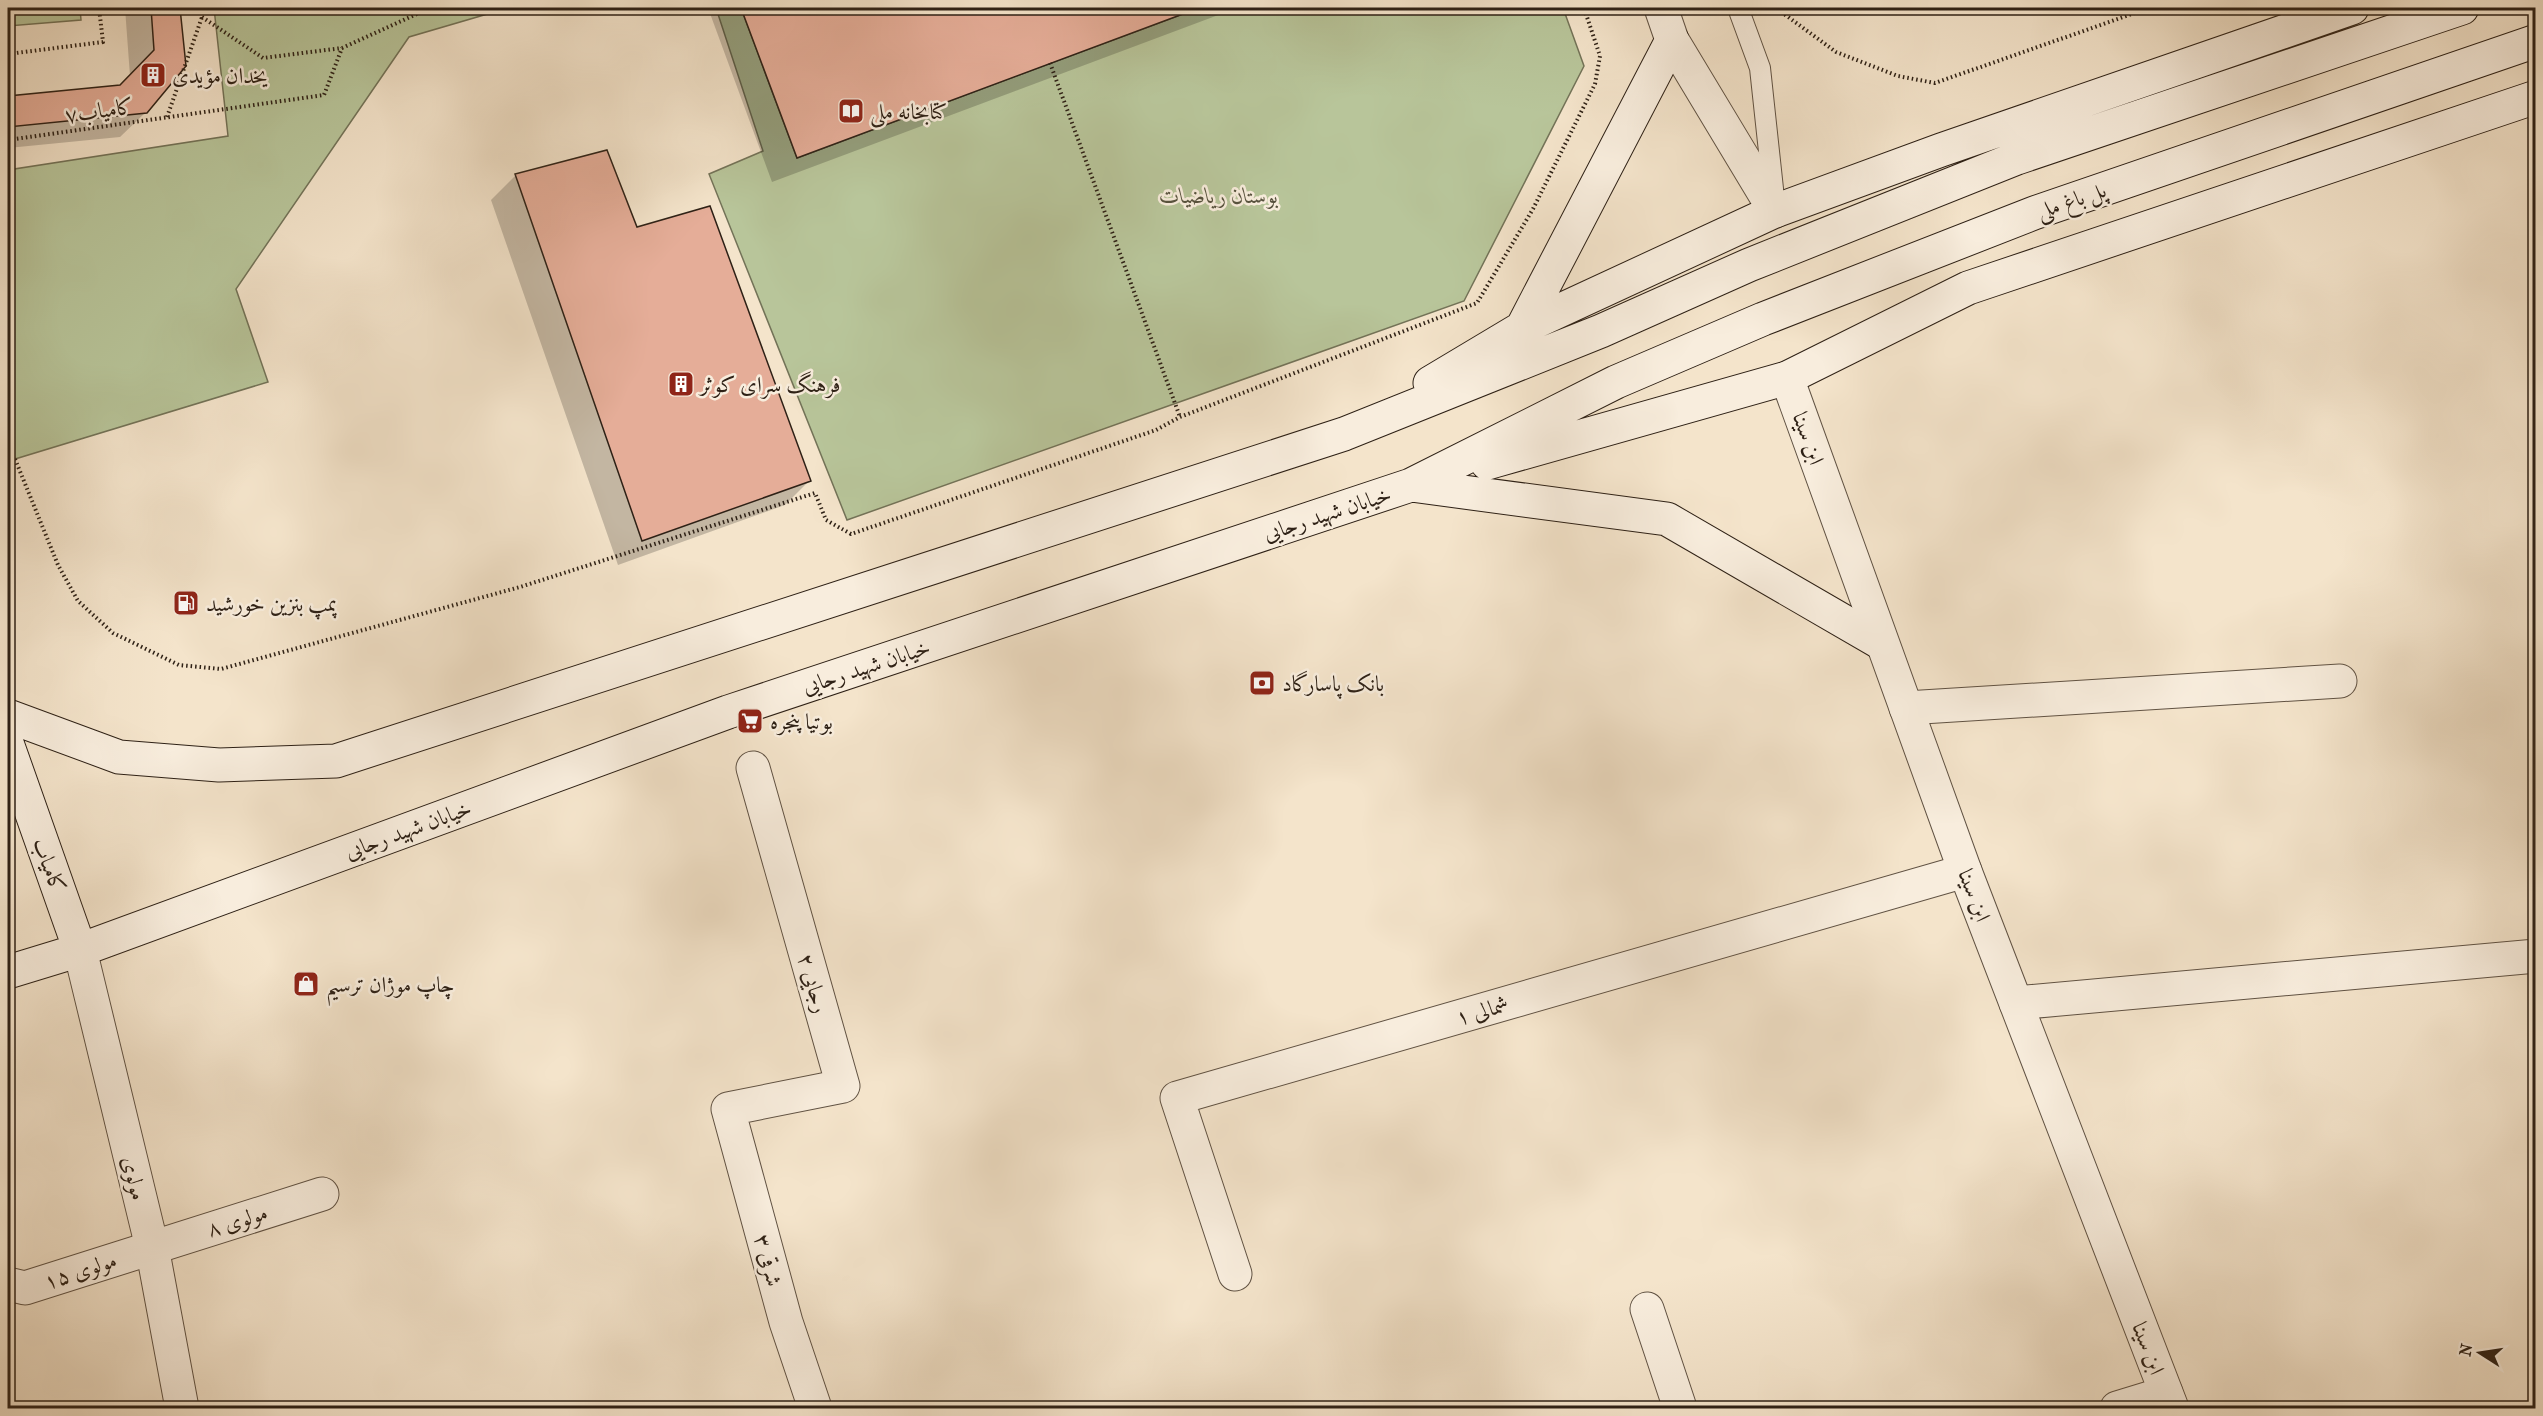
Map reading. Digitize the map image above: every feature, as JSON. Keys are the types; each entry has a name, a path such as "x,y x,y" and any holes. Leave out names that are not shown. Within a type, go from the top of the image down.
{"main road":[{"path":"1661,8 1672,40 1775,211"},
{"path":"1344,434 1522,328 1775,211 1941,150 2352,8"},
{"path":"8,716 119,757 219,765 336,761 1344,434 1601,332 1749,266 2017,158 2462,8"},
{"path":"1522,328 1672,40"},
{"name":"پل باغ ملی","path":"1616,382 1763,319 2034,213 2535,41"},
{"path":"1411,485 1787,378 1968,288 2535,97"},
{"name":"ابن سینا","path":"1787,378 1965,871 2169,1401"},
{"name":"خیابان شهید رجایی","path":"8,972 80,950 728,712 1411,485 1616,382"},
{"path":"1411,485 1667,519 1881,643"},
{"path":"1906,708 2340,681"},
{"name":"کامیاب","path":"8,746 80,950"},
{"name":"رجایی ۲","path":"728,1109 843,1086 753,768"},
{"name":"شمالی ۱","path":"1235,1274 1177,1098 1965,871"},
{"name":"مولوی","path":"80,950 152,1247 182,1408"},
{"path":"2016,1003 2535,956"},
{"name":"شرقی ۳","path":"728,1109 786,1322 815,1408"},
{"name":"مولوی ۸","path":"152,1247 322,1194"},
{"name":"مولوی ۱۵","path":"8,1284 25,1288 152,1247"},
{"path":"1647,1309 1680,1408"},
{"path":"2116,1408 2169,1401"}],"lane":[{"path":"1738,8 1760,68 1775,211"}],"path":[{"path":"8,54 103,42 99,8"},
{"path":"166,117 202,17 201,8"},
{"path":"202,17 263,58 342,48 430,8"},
{"path":"15,459 58,565 78,601 113,633 178,665 221,669 520,587 815,493 826,520 851,534 1156,430 1180,417 1477,303 1533,209 1595,84 1600,56 1584,8"},
{"path":"1779,8 1836,52 1898,76 1935,83 2149,8"},
{"name":"کامیاب۷","path":"8,140 324,95 342,48"},
{"path":"1050,63 1180,417"}],"green space":[{"path":"8,8 80,8 81,20 8,26"},
{"path":"214,8 508,8 409,37 236,289 268,382 15,459 8,439 8,170 228,136"},
{"name":"بوستان ریاضیات","path":"716,8 741,8 797,158 1199,8 1563,8 1584,66 1464,301 847,520 709,174 763,151"}],"building":[{"name":"یخدان مؤیدی","path":"151,8 180,8 186,66 147,113 8,127 8,96 120,85 154,50"},
{"name":"کتابخانه ملی","path":"741,8 1199,8 797,158"},
{"name":"فرهنگ سرای کوثر","path":"607,150 637,227 710,206 811,481 642,541 515,174"}],"place":[{"name":"یخدان مؤیدی","path":"153,75"},
{"name":"کتابخانه ملی","path":"851,111"},
{"name":"فرهنگ سرای کوثر","path":"681,384"},
{"name":"پمپ بنزین خورشید","path":"186,603"},
{"name":"بانک پاسارگاد","path":"1262,683"},
{"name":"بوتیا پنجره","path":"750,721"},
{"name":"چاپ موژان ترسیم","path":"306,984"}]}
